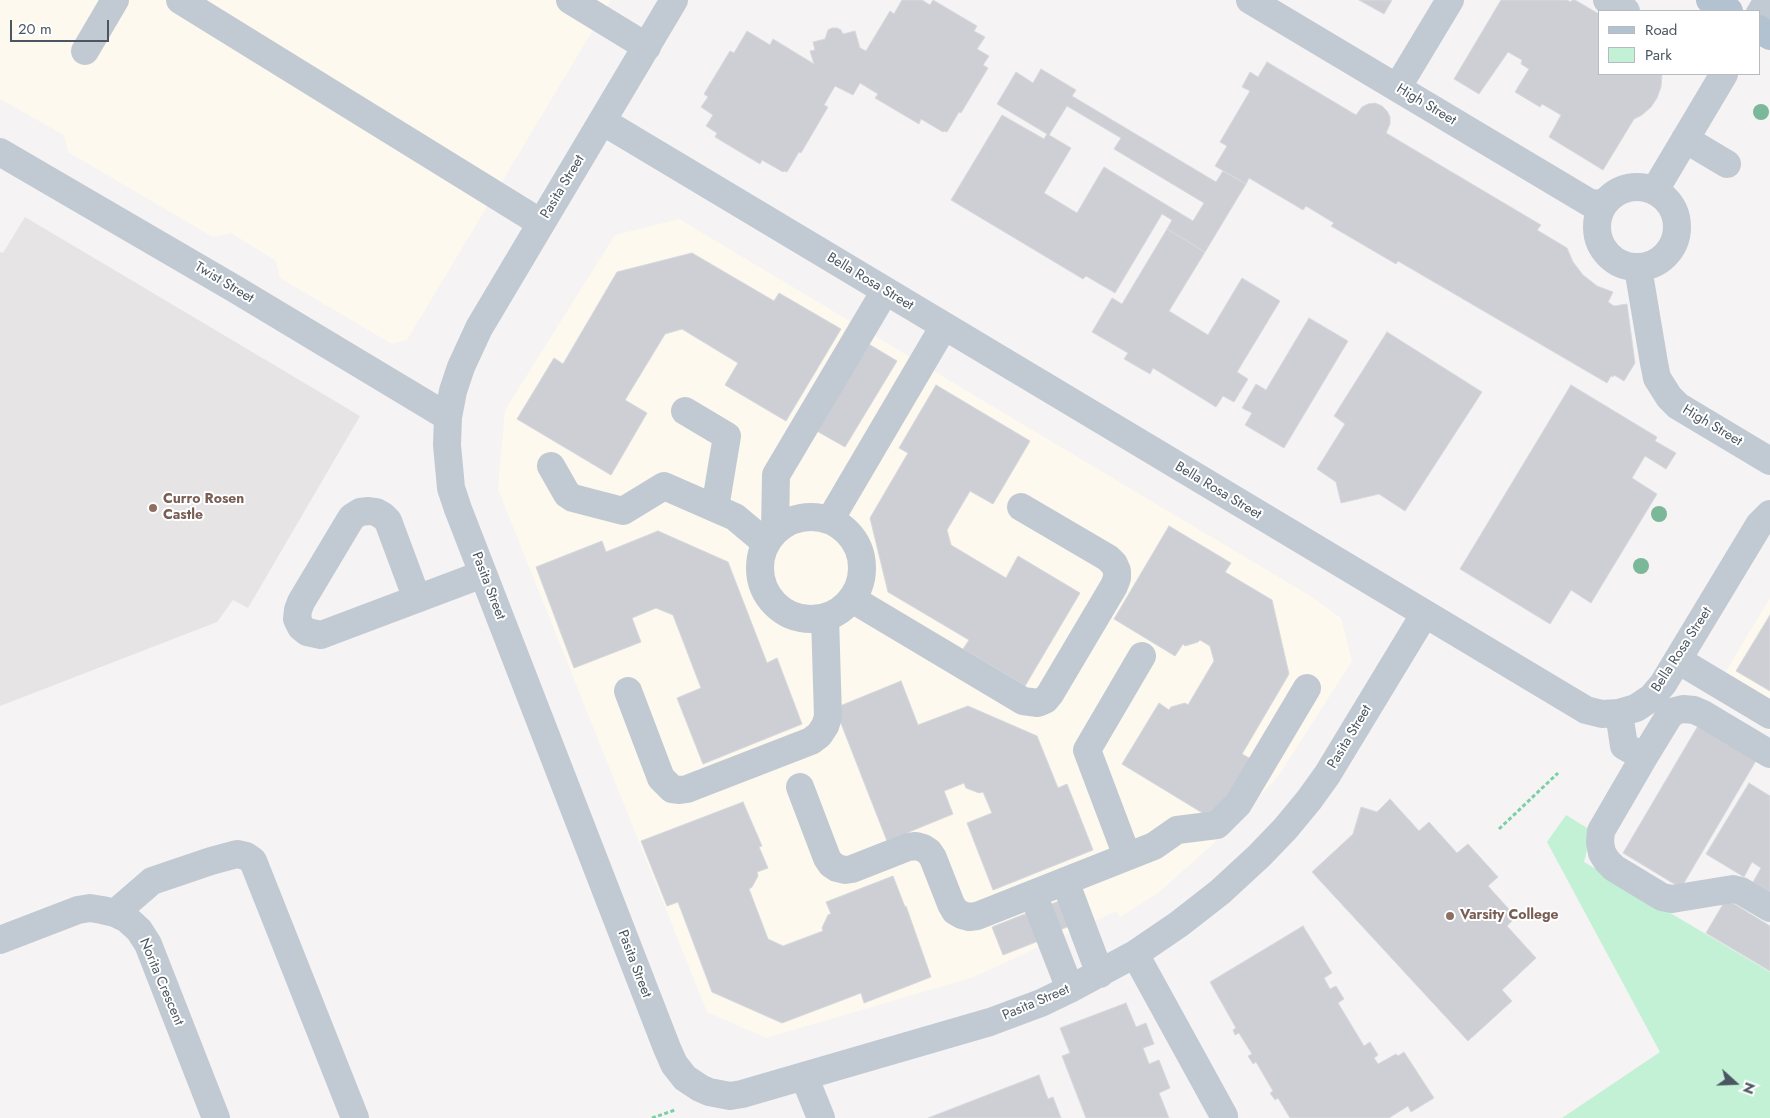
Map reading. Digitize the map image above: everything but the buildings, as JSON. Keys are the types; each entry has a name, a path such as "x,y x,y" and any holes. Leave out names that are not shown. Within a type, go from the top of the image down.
{"main road":[{"path":"1710,0 1727,10"}],"street":[{"path":"85,51 115,0"},
{"path":"180,0 541,223"},
{"path":"570,0 647,46"},
{"name":"Pasita Street","path":"674,0 479,328 453,391 448,417 446,445 451,488 483,574 674,1064 685,1078 700,1088 718,1095 742,1094 990,1022 1041,1003 1100,974 1135,954 1179,924 1220,892 1285,829 1327,776 1424,615"},
{"name":"High Street","path":"1250,0 1590,203 1603,204"},
{"path":"1397,88 1450,0"},
{"path":"1607,0 1624,10"},
{"path":"1760,13 1768,0"},
{"path":"1655,190 1723,75"},
{"name":"Bella Rosa Street","path":"602,121 1424,615 1586,710 1602,714 1619,713 1636,708 1651,698 1663,684 1678,660 1758,525 1770,514"},
{"path":"1685,139 1727,164"},
{"name":"Twist Street","path":"4,162 235,289 448,417"},
{"path":"1632,186 1655,190 1672,206 1677,229 1675,241 1665,256 1650,266 1638,268 1619,264 1604,251 1597,233 1596,223 1603,204 1621,189 1632,186"},
{"name":"High Street","path":"1638,268 1657,378 1669,397 1678,406 1770,461"},
{"path":"771,536 787,522 801,517 830,520 841,526 850,535 861,557 862,570 860,582 852,599 839,611 825,617 802,619 789,615 777,608 768,597 762,584 759,570 761,556 771,536 776,475 885,291"},
{"path":"830,520 944,326"},
{"path":"686,412 727,436 715,508"},
{"path":"551,466 567,494 582,501 623,511 664,486 735,517 771,536"},
{"path":"852,599 1023,702 1038,703 1045,700 1114,586 1117,571 1114,564 1108,558 1020,507"},
{"path":"417,599 388,521 376,512 360,512 352,517 347,524 302,602 298,610 298,619 307,632 321,635 417,599 483,574"},
{"path":"628,691 661,778 672,789 687,789 811,741 819,735 828,718 825,617"},
{"path":"1127,856 1086,750 1142,656"},
{"path":"1678,660 1770,715"},
{"path":"800,788 831,864 845,870 852,869 908,847 916,846 923,848 933,858 955,911 969,917 977,916 1154,846 1177,830 1216,825 1238,804 1307,688"},
{"path":"1770,754 1703,714 1694,710 1683,709 1675,711 1669,716 1644,757 1602,831 1601,847 1607,861 1614,868 1662,897 1672,899 1733,889 1741,891 1770,908"},
{"path":"1619,713 1624,746 1644,757"},
{"path":"114,913 152,881 211,860 237,854 246,856 253,861 355,1118"},
{"path":"1065,881 1100,974"},
{"path":"1033,894 1070,989"},
{"name":"Norita Crescent","path":"0,940 78,910 90,908 114,913 127,919 139,930 148,944 216,1118"},
{"path":"1135,954 1224,1116"},
{"path":"804,1076 821,1118"}],"path":[{"path":"1499,829 1558,773"}],"shaded area":[{"path":"0,0 611,0 407,340 392,344 280,278 276,261 231,233 213,237 68,152 64,135 0,99"},
{"name":"Curro Rosen Castle","path":"25,217 360,416 248,608 233,600 217,622 0,706 0,252 3,253"},
{"path":"679,219 1312,597 1341,618 1352,661 1279,775 1229,830 1158,893 1120,917 1116,911 974,977 766,1038 707,1012 498,489 505,410 615,235"},
{"path":"1770,598 1770,731 1711,696"}],"green space":[{"path":"1566,815 1592,831 1584,862 1770,972 1770,1118 1562,1118 1660,1052 1547,842"}],"place":[{"name":"Curro Rosen Castle","path":"153,508"},
{"name":"Varsity College","path":"1450,916"}]}
